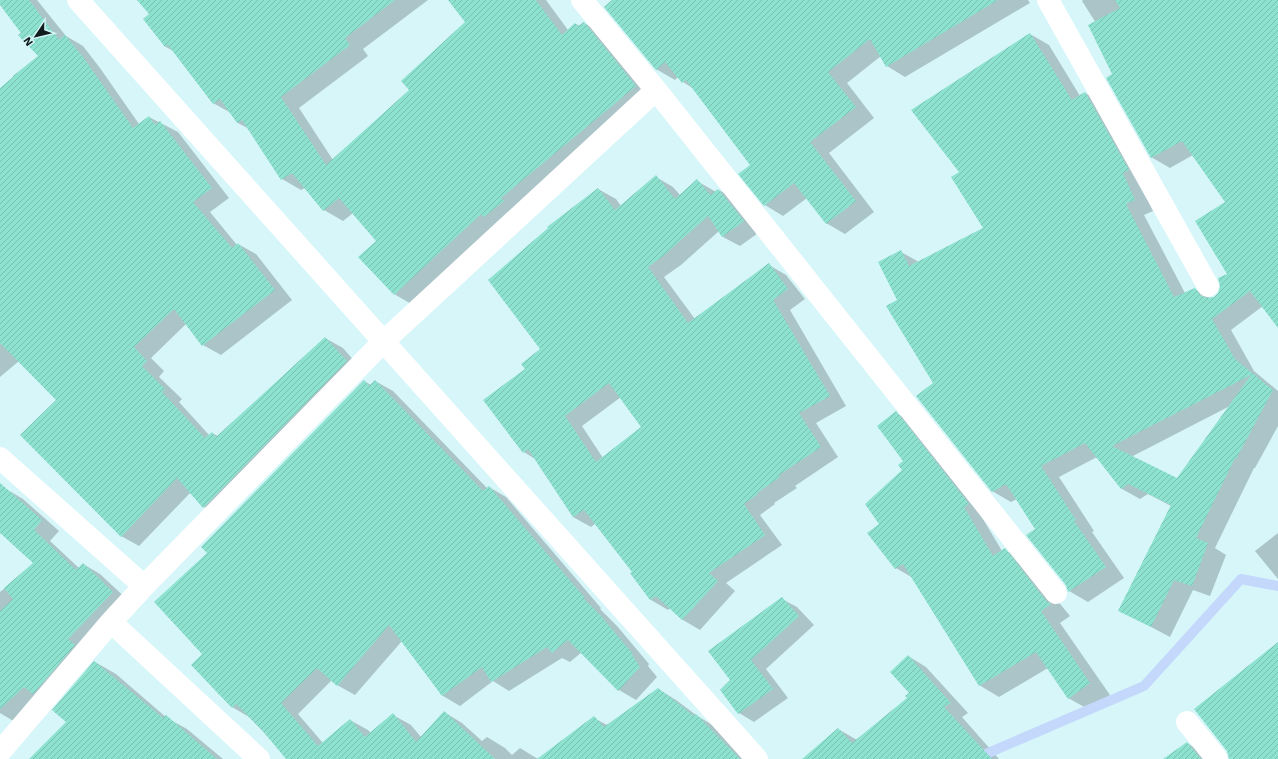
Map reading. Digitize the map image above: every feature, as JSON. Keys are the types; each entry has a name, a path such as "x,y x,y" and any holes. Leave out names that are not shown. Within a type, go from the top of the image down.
{"street":[{"path":"78,0 758,759"},
{"path":"582,0 656,90 1056,594"},
{"path":"1048,0 1208,286"},
{"path":"0,752 111,622 144,586 383,342 656,90"},
{"path":"0,458 144,586"},
{"path":"111,622 259,759"},
{"path":"1187,722 1217,759"}],"building":[{"path":"0,0 29,0 59,40 65,35 83,57 133,128 149,116 155,125 160,121 212,188 193,202 232,248 238,243 275,290 202,346 174,309 134,347 147,361 142,366 165,389 162,392 205,438 212,432 216,437 325,337 347,361 203,508 177,478 121,537 20,435 56,400 0,343 0,88 38,56 18,35 21,33 0,5"},
{"path":"137,0 395,0 345,38 350,45 281,97 326,165 409,90 401,81 465,22 448,0 536,0 562,35 575,23 578,26 584,22 636,86 501,198 504,201 484,217 481,214 394,295 358,257 376,241 339,198 323,211 292,173 281,180 242,120 237,123 220,99 213,104 168,45 165,47 143,19 149,14"},
{"path":"612,0 998,0 886,67 870,39 828,72 856,107 810,142 856,201 826,224 794,183 764,206 738,174 750,165 686,80 682,83 665,62 656,70 604,7"},
{"path":"1115,0 1278,0 1278,328 1250,291 1212,319 1235,359 1273,390 1236,459 1235,458 1196,538 1208,543 1192,586 1174,580 1151,627 1118,611 1171,505 1128,484 1121,489 1085,443 1041,466 1076,520 1074,521 1106,567 1068,592 1066,585 1026,535 1035,529 1006,484 992,492 916,396 933,383 886,306 897,300 878,262 901,250 909,266 983,228 951,177 959,172 911,110 1030,33 1072,100 1085,92 1129,170 1123,173 1135,200 1126,204 1174,297 1195,288 1201,296 1207,298 1214,297 1218,293 1220,286 1218,278 1227,274 1195,221 1225,202 1182,141 1151,158 1106,78 1112,74 1088,25 1120,8","holes":["1251,375 1177,478 1112,446"]},
{"path":"656,175 675,199 697,179 710,195 718,189 744,221 722,237 708,216 663,256 648,267 688,323 769,263 788,289 773,300 830,396 799,413 821,447 779,475 780,477 744,504 765,535 709,573 718,581 682,620 656,596 650,600 630,573 632,572 584,510 573,517 528,449 523,453 483,400 525,369 521,364 540,349 488,280 548,228 547,227 598,188 615,210","holes":["609,383 641,427 596,462 565,416"]},
{"path":"364,380 369,386 375,380 483,491 489,486 585,598 584,599 600,615 633,654 632,655 640,667 618,691 568,640 552,653 547,647 491,682 482,667 442,696 389,625 337,686 317,668 281,703 318,746 350,719 365,737 393,713 416,742 444,711 495,759 286,759 262,730 236,704 232,708 191,665 202,654 154,602 207,553 201,547"},
{"path":"896,411 969,504 964,507 993,556 1005,548 1046,601 1051,604 1041,611 1090,683 1068,699 1036,652 979,686 903,564 895,569 867,533 879,524 865,504 902,470 898,465 903,461 877,426"},
{"path":"0,483 42,520 34,530 76,570 83,563 113,592 68,639 75,645 33,694 24,687 0,709 0,611 13,599 4,588 33,563 0,533"},
{"path":"782,597 799,616 751,660 773,689 738,714 720,690 730,680 708,651"},
{"path":"1278,642 1278,759 1229,759 1227,751 1194,709"},
{"path":"908,655 951,703 944,707 992,759 802,759 838,728 852,743 907,698 905,696 909,693 890,672"},
{"path":"94,661 163,718 166,715 217,759 29,759 66,722 52,710"},
{"path":"658,688 694,716 696,714 740,759 537,759 594,716 604,727"},
{"path":"1187,742 1201,759 1163,759"}],"waterway":[{"path":"974,759 1144,686 1241,579 1278,586"}]}
